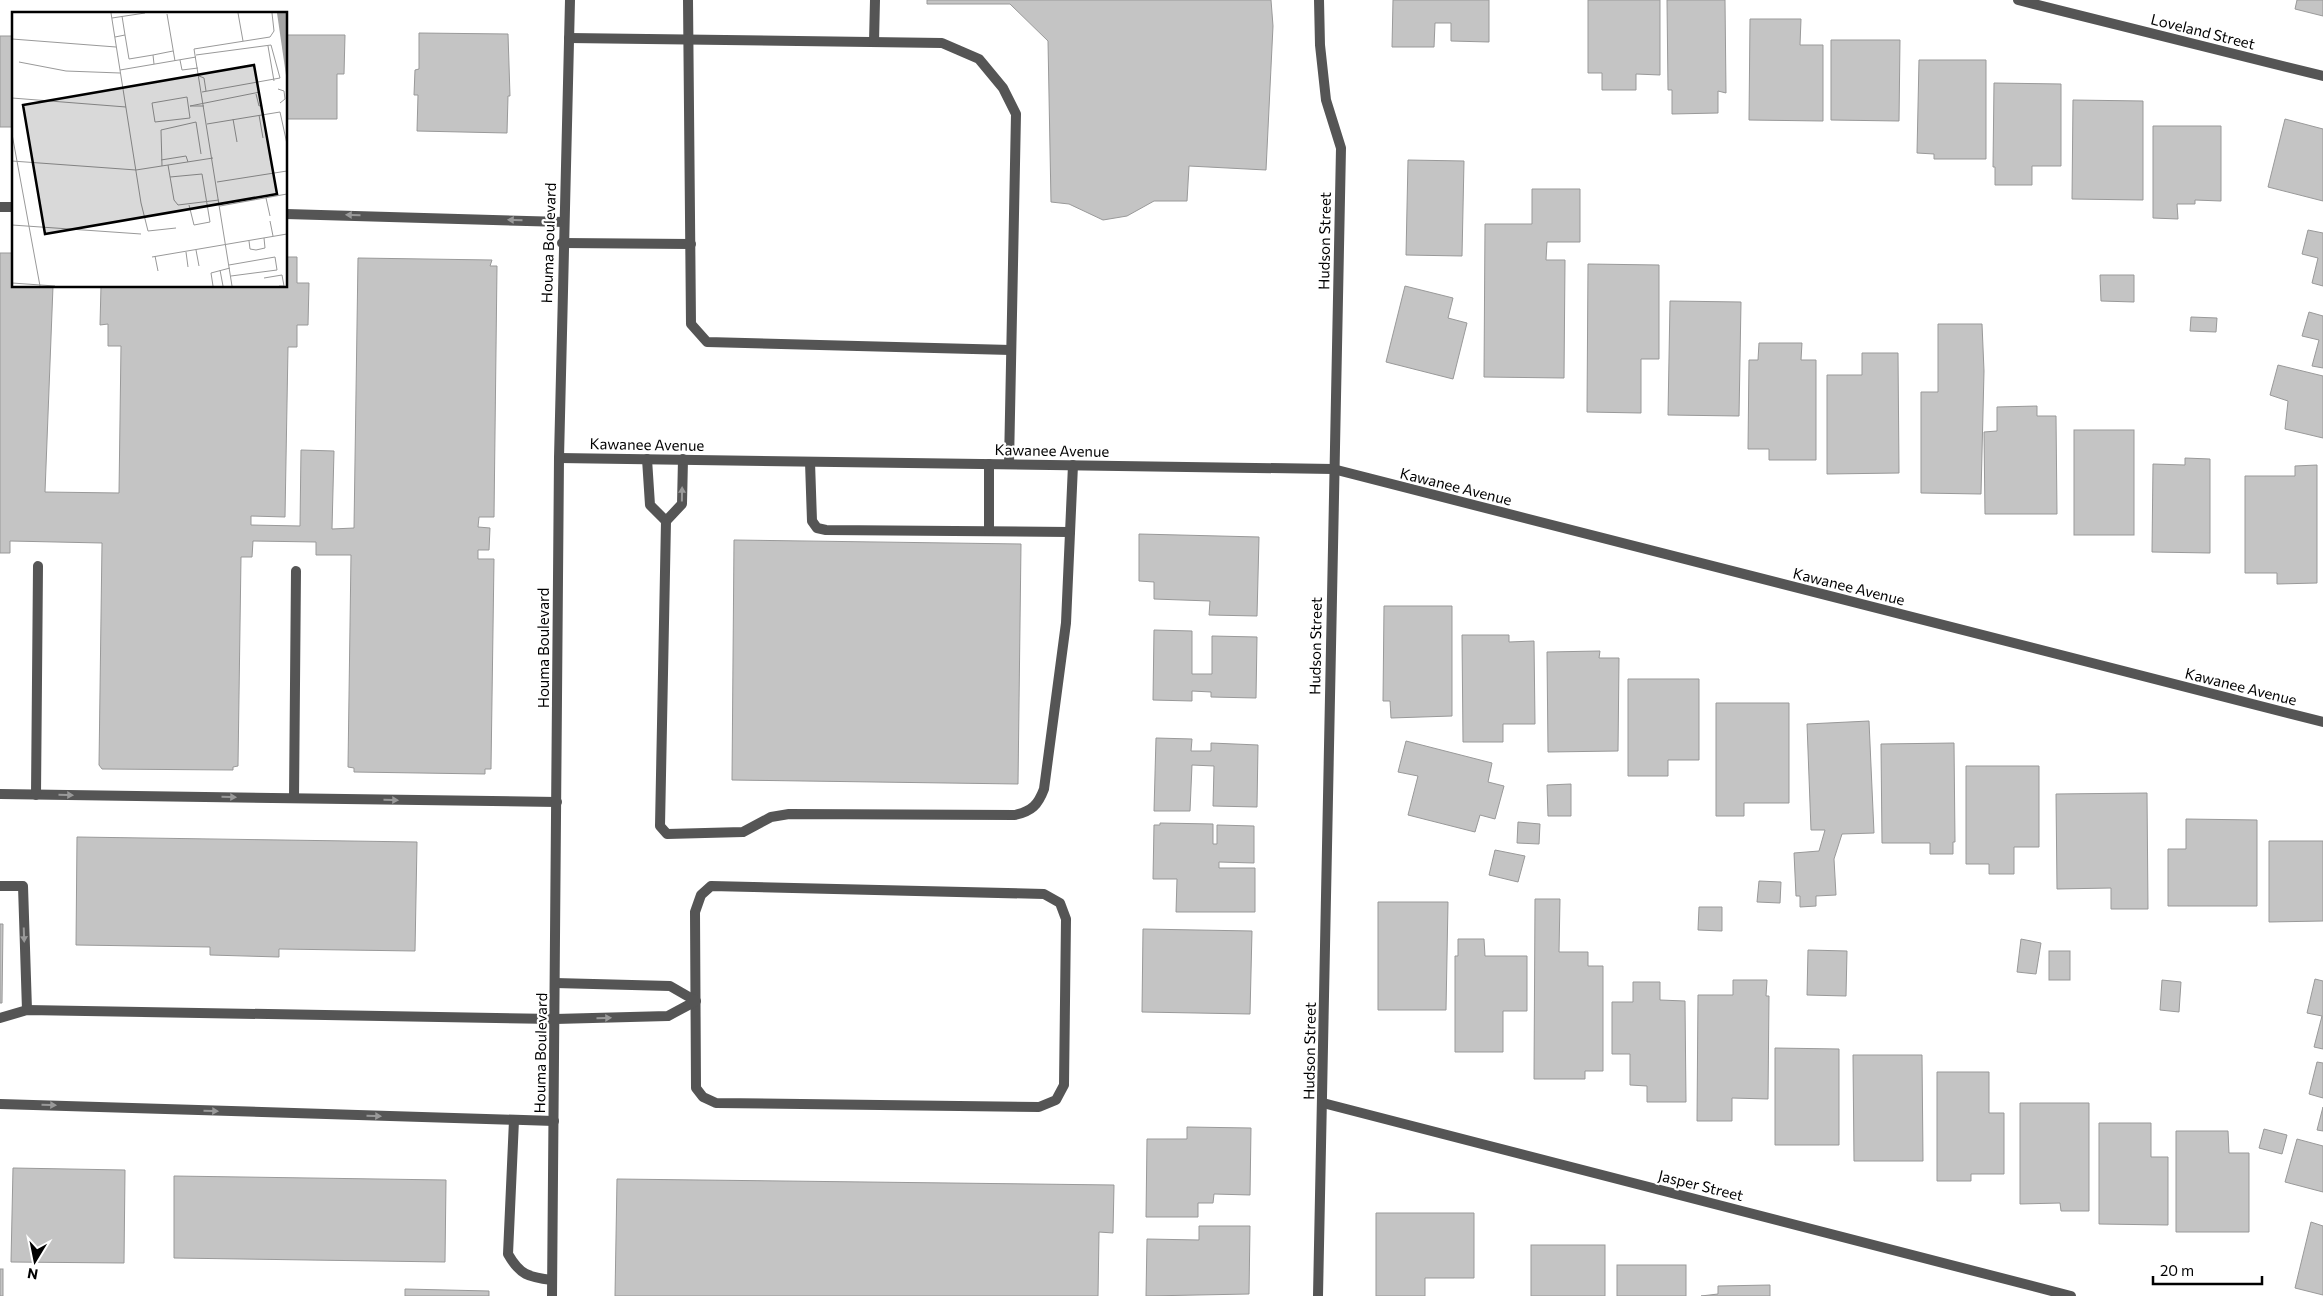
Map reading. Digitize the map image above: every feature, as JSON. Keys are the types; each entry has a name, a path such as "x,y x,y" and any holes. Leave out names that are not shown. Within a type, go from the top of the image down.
{"street":[{"name":"Houma Boulevard","path":"552,1296 558,458 562,243 570,0"},
{"path":"688,0 691,324 707,342 1011,350"},
{"path":"874,42 875,0"},
{"name":"Hudson Street","path":"1318,1296 1333,469 1341,148 1326,100 1320,45 1320,0"},
{"name":"Loveland Street","path":"2018,0 2323,76"},
{"path":"569,38 942,43 979,59 1003,88 1016,114 1009,464"},
{"path":"288,214 564,222"},
{"path":"562,243 691,244"},
{"name":"Kawanee Avenue","path":"558,458 1333,469 2323,722"},
{"path":"647,459 650,505 666,521"},
{"path":"683,459 682,504 666,521 660,826 666,834 742,832 771,817 789,814 1015,815 1029,811 1039,803 1044,790 1066,623 1073,465"},
{"path":"810,462 812,521 818,528 826,530 1070,532"},
{"path":"989,464 989,531"},
{"path":"36,795 38,566"},
{"path":"294,798 296,571"},
{"path":"0,794 557,802"},
{"path":"0,886 23,886 27,1010"},
{"path":"711,886 1044,894 1060,903 1066,919 1064,1085 1056,1100 1040,1107 716,1103 703,1098 696,1088 696,1001 695,912 700,895 711,886"},
{"path":"555,983 670,986 696,1001"},
{"path":"0,1018 27,1010 555,1019 668,1016 696,1001"},
{"name":"Jasper Street","path":"1323,1103 2071,1296"},
{"path":"0,1104 554,1122"},
{"path":"514,1120 508,1254 516,1269 531,1277 552,1280"}],"building":[{"path":"927,0 1271,0 1273,26 1266,170 1189,166 1187,201 1154,201 1127,216 1103,220 1069,204 1051,202 1048,41 1010,4 927,4"},
{"path":"1393,0 1489,0 1489,42 1451,41 1451,23 1435,23 1434,47 1392,47"},
{"path":"1588,0 1660,0 1660,75 1636,74 1636,90 1602,90 1602,73 1588,73"},
{"path":"1667,0 1725,0 1726,93 1718,91 1718,113 1672,114 1672,90 1668,90"},
{"path":"2297,0 2323,0 2323,16 2295,9"},
{"path":"1750,19 1801,19 1800,45 1823,45 1823,121 1749,120"},
{"path":"419,33 508,34 510,96 508,96 507,133 417,131 418,95 414,95 415,70 419,69"},
{"path":"288,35 345,35 344,74 337,74 337,119 288,119"},
{"path":"0,36 12,36 12,127 0,127"},
{"path":"1831,40 1900,40 1899,121 1831,120"},
{"path":"1919,60 1986,60 1986,159 1934,159 1934,154 1917,153"},
{"path":"1994,83 2061,84 2061,166 2032,166 2032,185 1995,185 1995,167 1993,167"},
{"path":"2073,100 2143,101 2143,200 2072,199"},
{"path":"2285,119 2323,129 2323,201 2268,187"},
{"path":"2153,126 2221,126 2221,201 2195,200 2195,204 2177,204 2178,219 2153,218"},
{"path":"1408,160 1464,161 1462,256 1406,255"},
{"path":"1532,189 1580,189 1580,242 1547,242 1546,260 1565,260 1564,378 1484,377 1485,224 1532,224"},
{"path":"2308,230 2323,233 2323,286 2312,283 2318,258 2302,254"},
{"path":"0,253 12,253 12,288 53,288 45,492 119,493 121,346 108,346 108,324 100,325 101,288 288,288 288,257 297,257 297,283 309,283 308,325 297,325 297,347 288,347 285,517 251,516 251,525 300,526 301,450 334,451 332,529 354,528 358,258 492,260 490,266 497,266 494,517 479,517 478,527 490,528 489,550 478,550 478,559 494,559 491,769 485,769 485,774 354,772 354,768 348,767 351,555 316,555 316,542 253,541 252,557 241,557 238,766 233,767 233,770 102,769 99,765 102,543 10,541 10,553 0,553"},
{"path":"1588,264 1659,265 1659,359 1641,359 1641,413 1587,412"},
{"path":"2100,275 2134,275 2134,302 2101,301"},
{"path":"1405,286 1453,298 1448,318 1467,323 1453,379 1386,362"},
{"path":"1670,301 1741,302 1739,416 1668,415"},
{"path":"2309,312 2323,316 2323,368 2312,366 2319,340 2302,336"},
{"path":"2191,317 2217,318 2216,332 2190,331"},
{"path":"1938,324 1982,324 1984,371 1981,494 1921,493 1921,392 1938,392"},
{"path":"1759,343 1802,343 1801,360 1816,360 1816,460 1769,460 1769,449 1748,449 1749,360 1758,360"},
{"path":"1862,353 1898,353 1899,473 1827,474 1827,375 1862,375"},
{"path":"2278,365 2323,376 2323,438 2285,429 2288,401 2270,395"},
{"path":"2037,406 2037,416 2056,416 2057,514 1985,514 1984,432 1997,431 1997,407"},
{"path":"2074,430 2134,430 2134,535 2074,535"},
{"path":"2185,458 2210,459 2210,553 2152,552 2153,464 2185,465"},
{"path":"2317,465 2317,583 2277,584 2277,573 2245,573 2245,476 2295,476 2295,466"},
{"path":"1139,534 1259,537 1257,616 1209,615 1210,601 1154,599 1154,582 1139,581"},
{"path":"734,540 1021,544 1018,784 732,780"},
{"path":"1384,606 1452,606 1452,716 1391,718 1390,701 1383,701"},
{"path":"1154,630 1192,631 1192,674 1212,674 1212,636 1257,637 1256,698 1211,697 1211,692 1192,691 1192,701 1153,700"},
{"path":"1462,635 1509,635 1509,642 1534,641 1535,724 1503,724 1503,742 1463,742"},
{"path":"1600,651 1599,658 1619,658 1618,751 1548,752 1547,652"},
{"path":"1628,679 1699,679 1699,760 1668,760 1668,776 1628,776"},
{"path":"1716,703 1789,703 1789,803 1744,803 1744,816 1716,816"},
{"path":"1869,721 1874,833 1842,834 1834,859 1836,895 1816,896 1816,906 1800,907 1800,896 1796,896 1794,853 1819,851 1825,830 1811,830 1807,724"},
{"path":"1156,738 1192,739 1191,751 1211,751 1211,743 1258,745 1257,807 1213,806 1214,766 1192,765 1190,811 1154,811"},
{"path":"1406,741 1492,763 1488,782 1504,786 1495,819 1480,815 1475,832 1408,815 1418,776 1398,772"},
{"path":"1954,743 1955,842 1953,842 1953,854 1930,854 1930,843 1882,843 1881,744"},
{"path":"1966,766 2039,766 2039,847 2014,847 2014,874 1989,874 1989,864 1966,864"},
{"path":"1571,784 1571,816 1548,816 1547,785"},
{"path":"2147,793 2148,909 2111,909 2111,888 2057,889 2056,794"},
{"path":"2186,819 2257,820 2257,906 2168,906 2168,849 2186,849"},
{"path":"1518,822 1540,824 1539,844 1517,843"},
{"path":"1160,823 1213,824 1213,844 1217,844 1217,825 1254,826 1254,863 1219,862 1219,868 1255,868 1255,912 1176,912 1177,879 1153,879 1154,825 1160,825"},
{"path":"77,837 417,842 415,951 279,949 279,957 210,955 210,947 76,945"},
{"path":"2269,841 2323,841 2323,921 2269,922"},
{"path":"1495,850 1525,856 1518,882 1489,875"},
{"path":"1759,881 1781,882 1780,903 1757,902"},
{"path":"1535,899 1560,899 1559,952 1588,952 1588,966 1603,966 1603,1071 1585,1071 1585,1079 1534,1079"},
{"path":"1378,902 1448,902 1446,1010 1378,1010"},
{"path":"1699,907 1722,907 1722,931 1698,930"},
{"path":"0,924 3,924 2,1003 0,1003"},
{"path":"1143,929 1252,931 1250,1014 1142,1012"},
{"path":"1458,939 1484,939 1485,956 1527,956 1527,1011 1503,1011 1503,1052 1455,1052 1455,956 1458,956"},
{"path":"2021,939 2041,943 2036,974 2017,972"},
{"path":"1808,950 1847,951 1846,996 1807,995"},
{"path":"2049,951 2070,951 2070,980 2049,980"},
{"path":"2315,979 2323,981 2323,1049 2314,1047 2322,1016 2307,1013"},
{"path":"1733,980 1767,980 1766,996 1769,996 1768,1099 1732,1098 1732,1121 1697,1121 1698,995 1733,995"},
{"path":"2162,980 2181,982 2179,1012 2160,1010"},
{"path":"1633,982 1660,982 1660,1000 1685,1001 1686,1102 1647,1102 1647,1086 1630,1085 1630,1054 1612,1054 1612,1002 1633,1002"},
{"path":"1775,1048 1839,1049 1839,1145 1775,1145"},
{"path":"1853,1055 1922,1055 1923,1161 1854,1161"},
{"path":"2317,1062 2323,1063 2323,1098 2309,1094"},
{"path":"1937,1072 1989,1072 1989,1113 2004,1113 2004,1174 1971,1174 1971,1181 1937,1181"},
{"path":"2020,1103 2089,1103 2089,1211 2061,1211 2060,1203 2020,1204"},
{"path":"2323,1107 2323,1131 2317,1130"},
{"path":"2099,1123 2151,1123 2151,1157 2168,1157 2168,1225 2099,1224"},
{"path":"1187,1127 1251,1128 1250,1195 1214,1194 1213,1203 1198,1203 1198,1217 1146,1217 1147,1139 1187,1139"},
{"path":"2264,1129 2287,1135 2282,1154 2259,1148"},
{"path":"2176,1131 2228,1131 2229,1153 2249,1153 2249,1232 2176,1232"},
{"path":"2297,1139 2323,1146 2323,1192 2285,1182"},
{"path":"13,1168 125,1170 124,1263 11,1262"},
{"path":"174,1176 446,1180 445,1262 174,1258"},
{"path":"617,1179 1114,1185 1113,1233 1099,1232 1098,1296 615,1296"},
{"path":"1376,1213 1474,1213 1474,1278 1425,1278 1425,1296 1376,1296"},
{"path":"2311,1222 2323,1226 2323,1295 2295,1288"},
{"path":"1199,1226 1250,1226 1249,1294 1146,1296 1147,1239 1199,1240"},
{"path":"1531,1245 1605,1245 1605,1296 1531,1296"},
{"path":"1617,1265 1686,1265 1686,1296 1617,1296"},
{"path":"0,1269 3,1269 3,1296 0,1296"},
{"path":"1770,1285 1770,1296 1701,1296 1718,1294 1718,1286"},
{"path":"405,1289 489,1291 489,1296 405,1296"}]}
